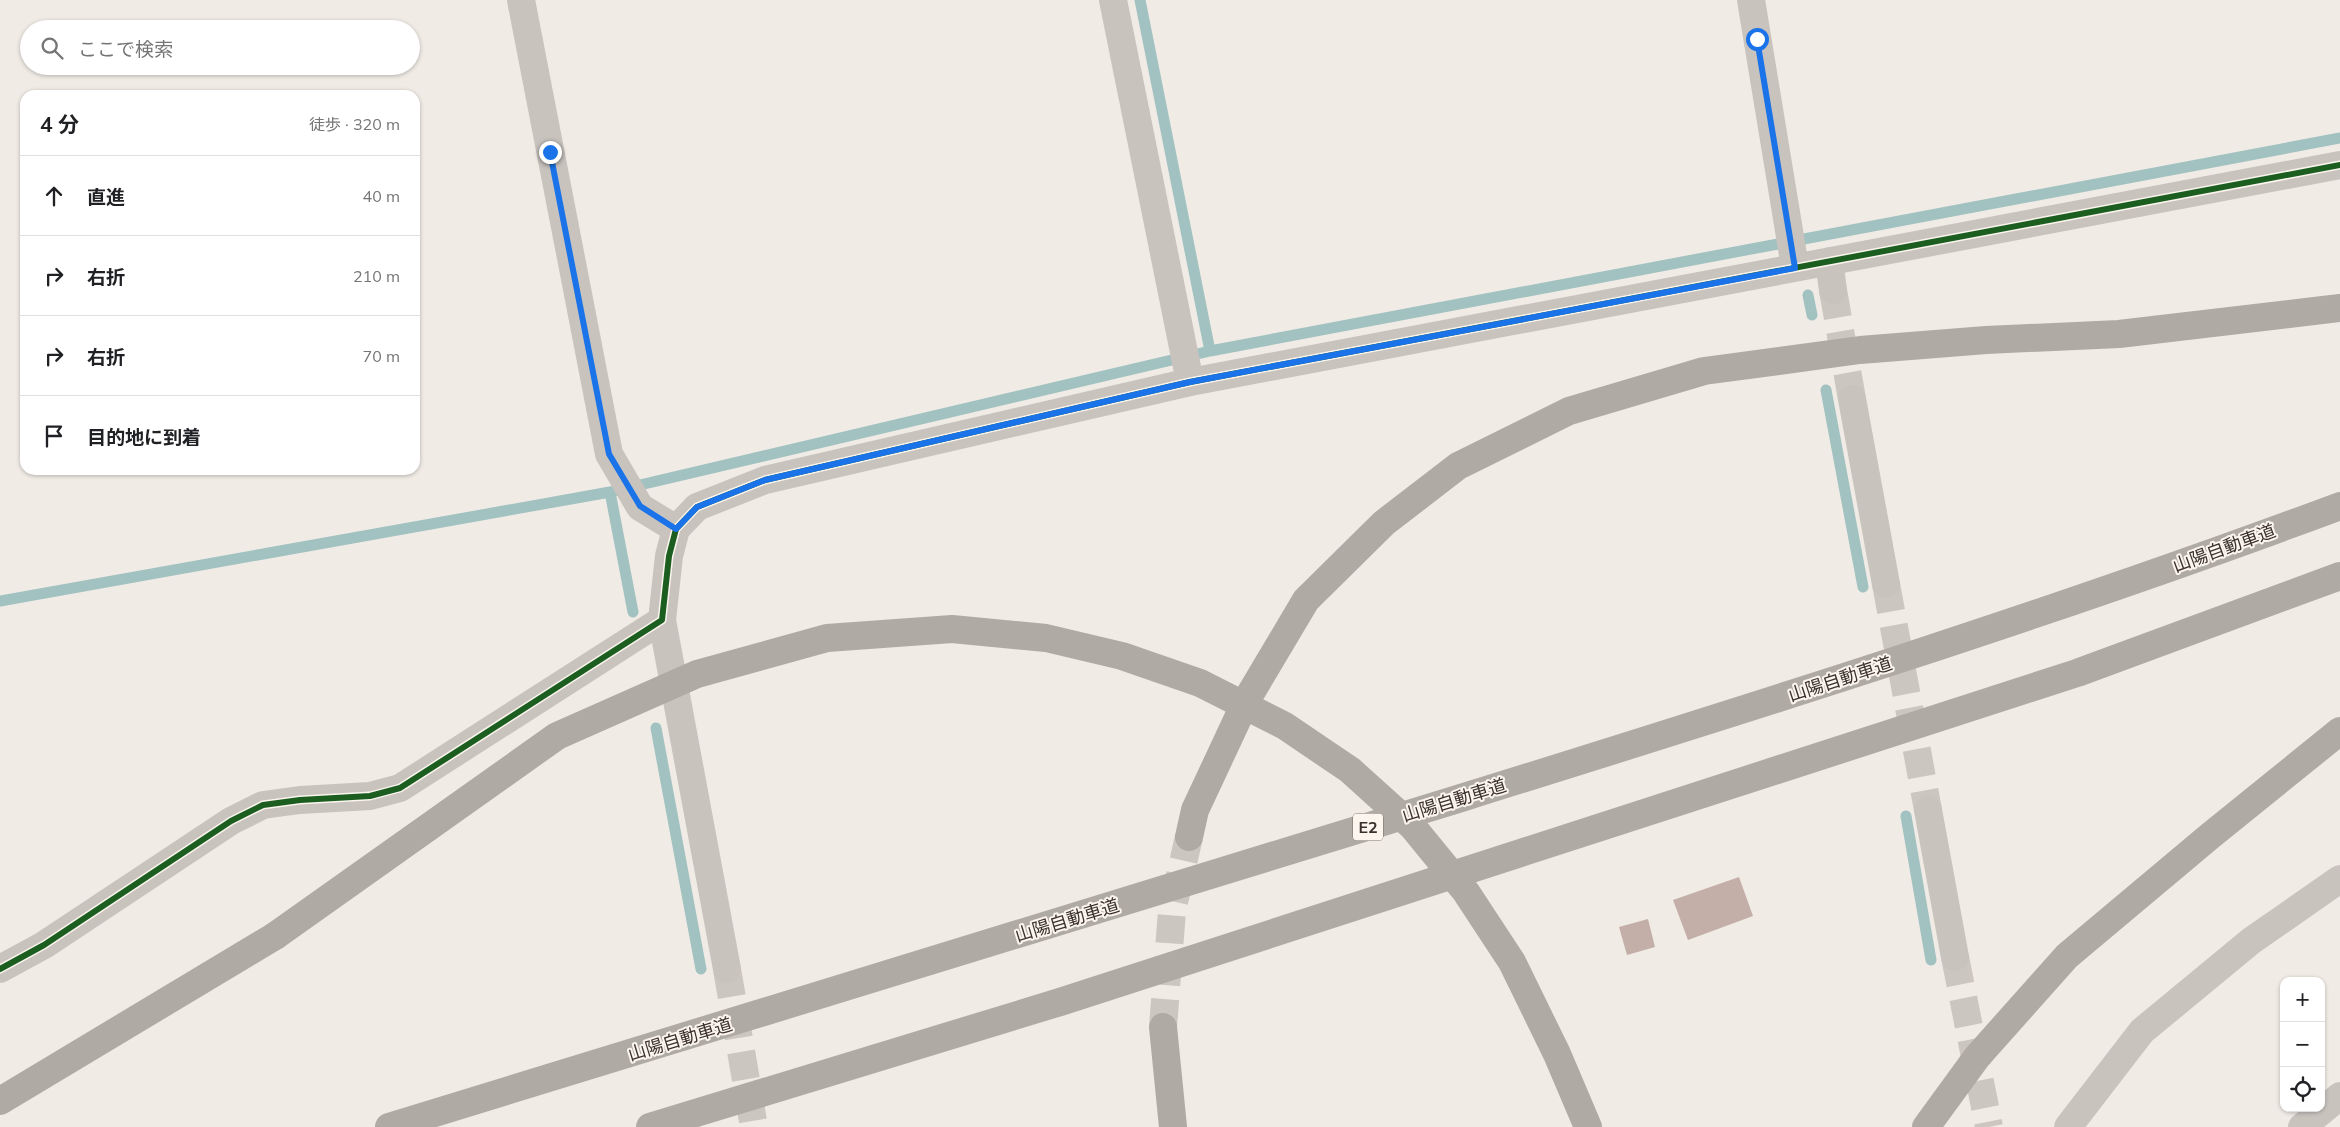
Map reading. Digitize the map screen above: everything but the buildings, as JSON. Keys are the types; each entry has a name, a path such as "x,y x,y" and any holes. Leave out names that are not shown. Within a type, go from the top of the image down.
{"highway":[{"path":"1189,837 1195,810 1246,701 1306,600 1384,523 1458,466 1569,411 1713,369 1860,350 1986,340 2119,334 2340,308"},
{"name":"山陽自動車道","path":"390,1127 1052,925 1857,674 2202,558 2340,506"},
{"path":"650,1127 1060,1002 2077,673 2340,576"},
{"path":"0,1101 275,936 557,736 696,674 827,638 952,629 1046,638 1122,656 1200,683 1285,726 1350,770 1412,826 1466,892 1512,962 1557,1054 1588,1127"},
{"path":"1926,1127 1977,1057 2068,956 2210,836 2340,731"},
{"path":"1163,1027 1173,1127"}],"street":[{"path":"521,0 609,454 640,506 676,529"},
{"path":"1113,0 1187,365"},
{"path":"1751,0 1792,250"},
{"path":"727,968 662,620 669,556 676,529 697,507 765,480 1187,365 1792,250 1829,261 2340,165"},
{"path":"1829,261 1833,290"},
{"path":"1852,398 1886,584"},
{"path":"0,969 44,945 232,821 263,805 300,800 370,796 400,788 662,620"},
{"path":"1928,810 1955,957"},
{"path":"2068,1127 2142,1031 2251,941 2340,879"},
{"path":"2302,1127 2340,1096"}],"waterway":[{"path":"1140,0 1210,351"},
{"path":"0,601 610,492 1210,351 2340,138"},
{"path":"1808,295 1812,315"},
{"path":"1826,390 1863,587"},
{"path":"610,492 633,612"},
{"path":"656,728 701,969"},
{"path":"1906,816 1931,960"}],"tunnel":[{"path":"1833,290 1852,399"},
{"path":"1886,584 1928,810"},
{"path":"1163,1027 1172,911 1189,837"},
{"path":"1955,957 1989,1127"},
{"path":"727,969 754,1127"}],"cycle path":[{"path":"0,969 44,945 231,821 263,805 300,800 370,796 400,788 662,620 669,556 676,529 697,507 765,480 1190,382 2340,165"}],"route":[{"path":"550,152 609,454 640,506 676,529 697,507 765,480 1190,382 1795,268 1757,39"}]}
